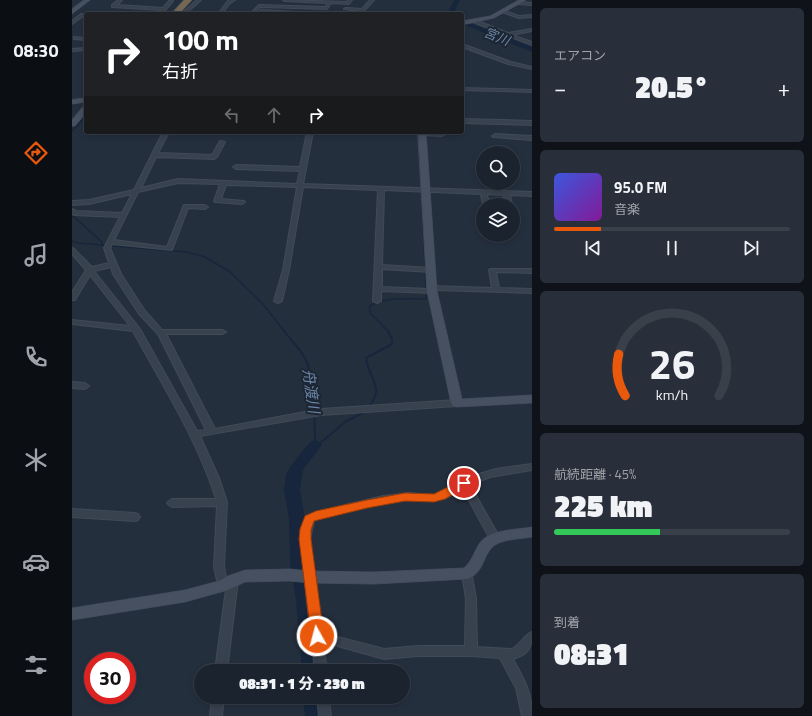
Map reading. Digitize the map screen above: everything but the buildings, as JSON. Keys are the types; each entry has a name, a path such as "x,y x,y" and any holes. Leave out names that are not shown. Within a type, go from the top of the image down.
{"highway":[{"path":"177,12 188,0"}],"street":[{"path":"72,12 87,0"},
{"path":"120,0 113,6 164,10 169,0"},
{"path":"185,12 199,0"},
{"path":"221,12 228,3 233,0"},
{"path":"253,12 262,0"},
{"path":"284,0 349,3 350,0"},
{"path":"346,9 363,10 372,0"},
{"path":"258,6 327,8 330,2"},
{"path":"464,23 492,17 521,2 532,4"},
{"path":"521,2 528,10"},
{"path":"503,11 518,17 532,16"},
{"path":"72,24 82,15 84,16"},
{"path":"472,21 532,44"},
{"path":"508,34 532,30"},
{"path":"76,38 84,39"},
{"path":"79,50 84,45"},
{"path":"464,47 510,63 532,68"},
{"path":"72,50 84,49"},
{"path":"464,89 532,91"},
{"path":"72,102 84,100"},
{"path":"72,124 84,111"},
{"path":"464,121 532,123"},
{"path":"165,134 109,244 113,264 117,274 142,312 160,332 212,432"},
{"path":"278,302 286,270 310,134"},
{"path":"422,134 432,290 457,403"},
{"path":"496,136 532,138"},
{"path":"154,155 214,157 222,142"},
{"path":"236,168 304,169"},
{"path":"72,203 89,202 178,181 532,194"},
{"path":"224,183 217,201 242,202"},
{"path":"377,301 381,188"},
{"path":"484,193 485,198"},
{"path":"506,193 507,198"},
{"path":"109,244 170,249 186,206 205,207"},
{"path":"72,211 74,213 124,215"},
{"path":"72,250 90,270 136,329 194,434 214,478 222,502 219,567 228,583 222,664"},
{"path":"72,298 90,270 113,264"},
{"path":"378,267 431,270"},
{"path":"496,290 492,270 532,270"},
{"path":"378,289 532,291"},
{"path":"72,322 136,329"},
{"path":"160,332 222,332"},
{"path":"72,385 85,386"},
{"path":"194,434 212,432 308,413 532,399"},
{"path":"320,664 305,539 305,529 308,525 309,519 367,504 405,497 434,498 442,496 464,483 500,471 532,467"},
{"path":"464,483 495,538"},
{"path":"172,502 222,502"},
{"path":"72,513 134,517"},
{"path":"72,614 185,596 228,583 245,576 290,575 310,577 374,578 467,573 475,568 486,544 495,538 532,532"},
{"path":"467,573 471,599 471,650"},
{"path":"317,636 384,654 418,651 471,650 513,654 521,650 532,637"},
{"path":"504,654 522,687 528,716"},
{"path":"216,716 217,704"},
{"path":"324,704 325,716"}],"waterway":[{"path":"165,12 174,0"},
{"name":"宮川","path":"452,12 457,0"},
{"name":"宮川","path":"464,23 532,50"},
{"path":"72,131 84,118"},
{"path":"421,179 421,187"},
{"path":"422,199 426,288"},
{"path":"72,215 101,241 103,245"},
{"name":"舟渡川","path":"72,241 78,243 187,252 205,257 230,272 263,304 285,332"},
{"path":"388,331 370,313 370,306 390,299 426,299 426,294"},
{"name":"舟渡川","path":"284,331 303,355 308,366 312,388 315,445 324,440 345,422 364,412"},
{"path":"369,407 374,400 376,388 366,358 392,344 392,339 388,331"},
{"name":"舟渡川","path":"310,664 305,600 298,564 297,519 292,490 294,474 297,468 315,445"},
{"name":"舟渡川","path":"314,704 315,716"}],"route":[{"path":"317,636 305,539 305,529 308,525 309,519 367,504 405,497 434,498 442,496 464,483"}]}
